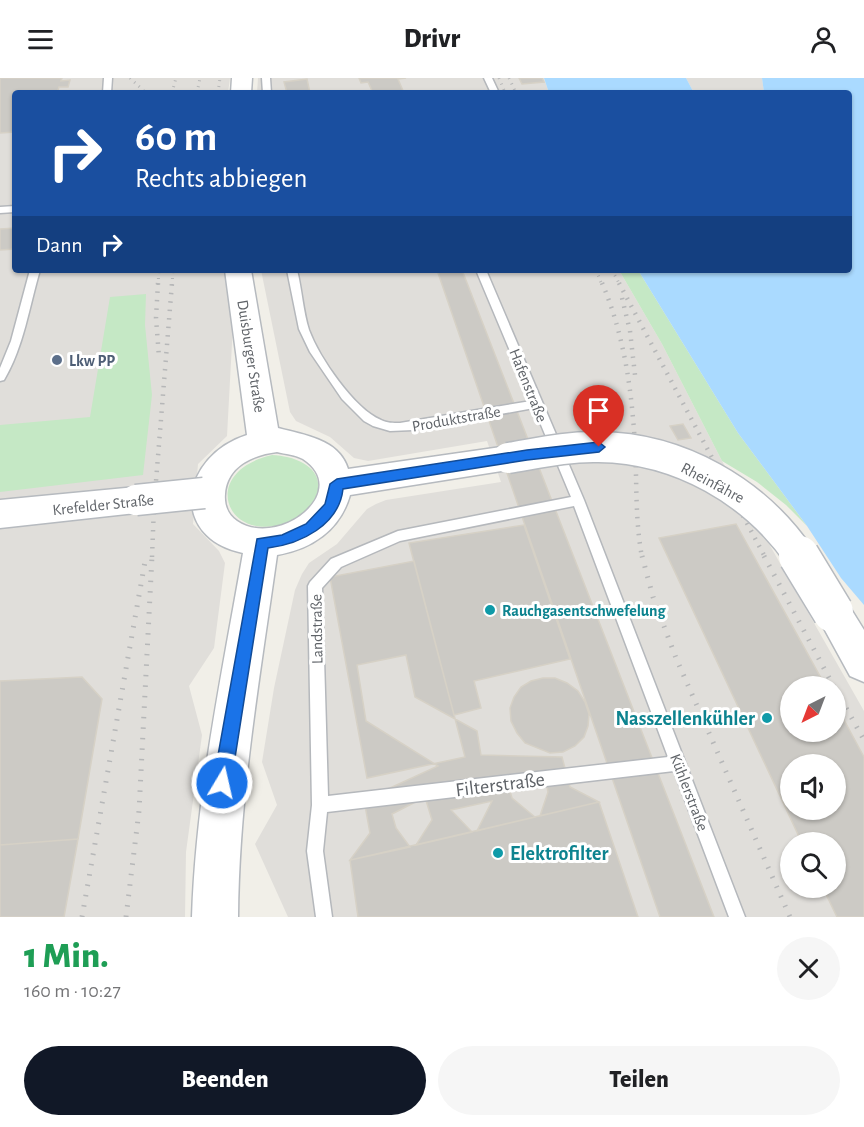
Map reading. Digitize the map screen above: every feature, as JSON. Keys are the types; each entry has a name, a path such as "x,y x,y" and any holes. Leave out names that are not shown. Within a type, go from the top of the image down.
{"street":[{"name":"Duisburger Straße","path":"238,273 262,422 263,442"},
{"path":"263,442 296,442 312,448 325,457 334,470 337,484 336,496 331,508 311,528 283,541 262,543 235,537 222,529 213,518 205,493 210,480 229,457 243,448 263,442"},
{"name":"Rheinfähre","path":"337,484 566,450 617,448 663,458 690,467 720,482 764,514 790,544 864,664"},
{"name":"Krefelder Straße","path":"0,514 205,493"},
{"path":"216,917 217,844 222,783 262,543"}],"lane":[{"path":"488,78 493,90"},
{"path":"0,377 6,370 13,351 34,273"},
{"name":"Produktstraße","path":"296,273 305,330 318,358 359,411 375,423 393,427 413,426 536,404"},
{"name":"Hafenstraße","path":"482,273 578,500"},
{"name":"Kühlerstraße","path":"578,500 738,917"},
{"name":"Landstraße","path":"324,917 315,851 320,805 315,586 336,563 398,536 578,500"},
{"name":"Filterstraße","path":"320,805 679,764"}],"shaded area":[{"path":"0,78 230,78 228,90 12,90 12,273 225,273 233,325 227,436 198,464 193,524 219,551 225,563 214,648 189,686 202,735 186,852 185,917 0,917"},
{"path":"258,78 544,78 548,90 257,90"},
{"path":"686,78 762,78 764,90 692,90"},
{"path":"262,273 621,273 662,344 722,461 844,676 780,676 780,742 846,742 846,679 864,711 864,917 288,917 255,844 277,805 262,762 274,688 295,590 302,574 309,563 337,544 367,509 376,504 386,500 501,482 487,441 368,461 354,458 330,437 296,421 290,412"}],"green space":[{"path":"621,273 640,273 738,433 807,526 786,505 757,482 722,461 662,344"},
{"path":"146,294 145,325 152,395 143,475 0,492 0,425 90,417 110,297"},
{"path":"272,455 292,458 309,467 315,473 318,490 309,509 286,523 265,527 248,524 236,515 229,503 228,490 235,476 249,464"}],"water":[{"path":"544,78 686,78 692,90 548,90"},
{"path":"762,78 864,78 864,605 841,578 807,526 738,433 640,273 852,273 852,90 764,90"}],"building":[{"path":"0,78 70,80 68,87 59,87 58,90 12,90 12,132 0,133"},
{"path":"359,78 406,78 398,79 403,90 372,90 368,82 361,83"},
{"path":"519,78 542,78 544,82 522,84"},
{"path":"307,79 309,90 286,90 284,82"},
{"path":"12,228 12,249 0,250 0,229"},
{"path":"438,273 463,273 714,917 660,917"},
{"path":"683,424 691,438 678,440 670,426"},
{"name":"Nasszellenkühler","path":"736,524 820,676 780,676 780,742 846,742 846,724 864,757 864,917 837,917 828,898 846,898 846,832 797,832 791,820 846,820 846,754 780,754 780,796 659,538"},
{"name":"Rauchgasentschwefelung","path":"524,525 570,659 474,681 481,708 454,715 409,543"},
{"path":"414,561 465,757 367,778 330,577"},
{"path":"406,655 415,697 477,731 481,755 562,757 570,787 599,802 540,816 548,792 546,782 507,781 512,798 535,817 477,831 492,801 451,810 472,832 416,845 432,820 425,797 392,814 396,828 410,847 350,860 370,833 364,800 438,766 366,721 357,665"},
{"path":"82,677 102,699 78,839 0,845 0,681"},
{"path":"543,678 555,678 578,691 589,714 584,737 575,746 563,752 550,753 525,743 511,721 510,708 521,687"},
{"name":"Elektrofilter","path":"599,802 638,917 358,917 350,860"},
{"path":"78,839 64,917 0,917 0,845"}],"railway":[{"path":"130,78 143,90"},
{"path":"173,90 176,78"},
{"path":"198,90 200,78"},
{"path":"218,90 220,78"},
{"path":"499,78 504,90"},
{"path":"509,78 515,90"},
{"path":"158,285 159,273"},
{"path":"172,285 173,273"},
{"path":"597,273 602,285"},
{"path":"614,273 620,285"},
{"path":"158,283 156,318 159,357"},
{"path":"152,557 172,283"},
{"path":"602,283 621,342 632,404 638,529 642,557"},
{"path":"619,283 765,557"},
{"path":"622,298 630,331 635,375"},
{"path":"82,917 146,556"},
{"path":"126,917 139,811 152,556"},
{"path":"642,556 653,597 676,658 790,917"},
{"path":"764,556 828,676"},
{"path":"846,708 864,740"}],"place":[{"name":"Lkw PP","path":"57,360"},
{"name":"Rauchgasentschwefelung","path":"490,610"},
{"name":"Nasszellenkühler","path":"767,718"},
{"name":"Elektrofilter","path":"498,853"}],"route":[{"path":"222,783 262,543 283,541 298,536 323,519 336,496 337,484 527,455 599,447"}]}
